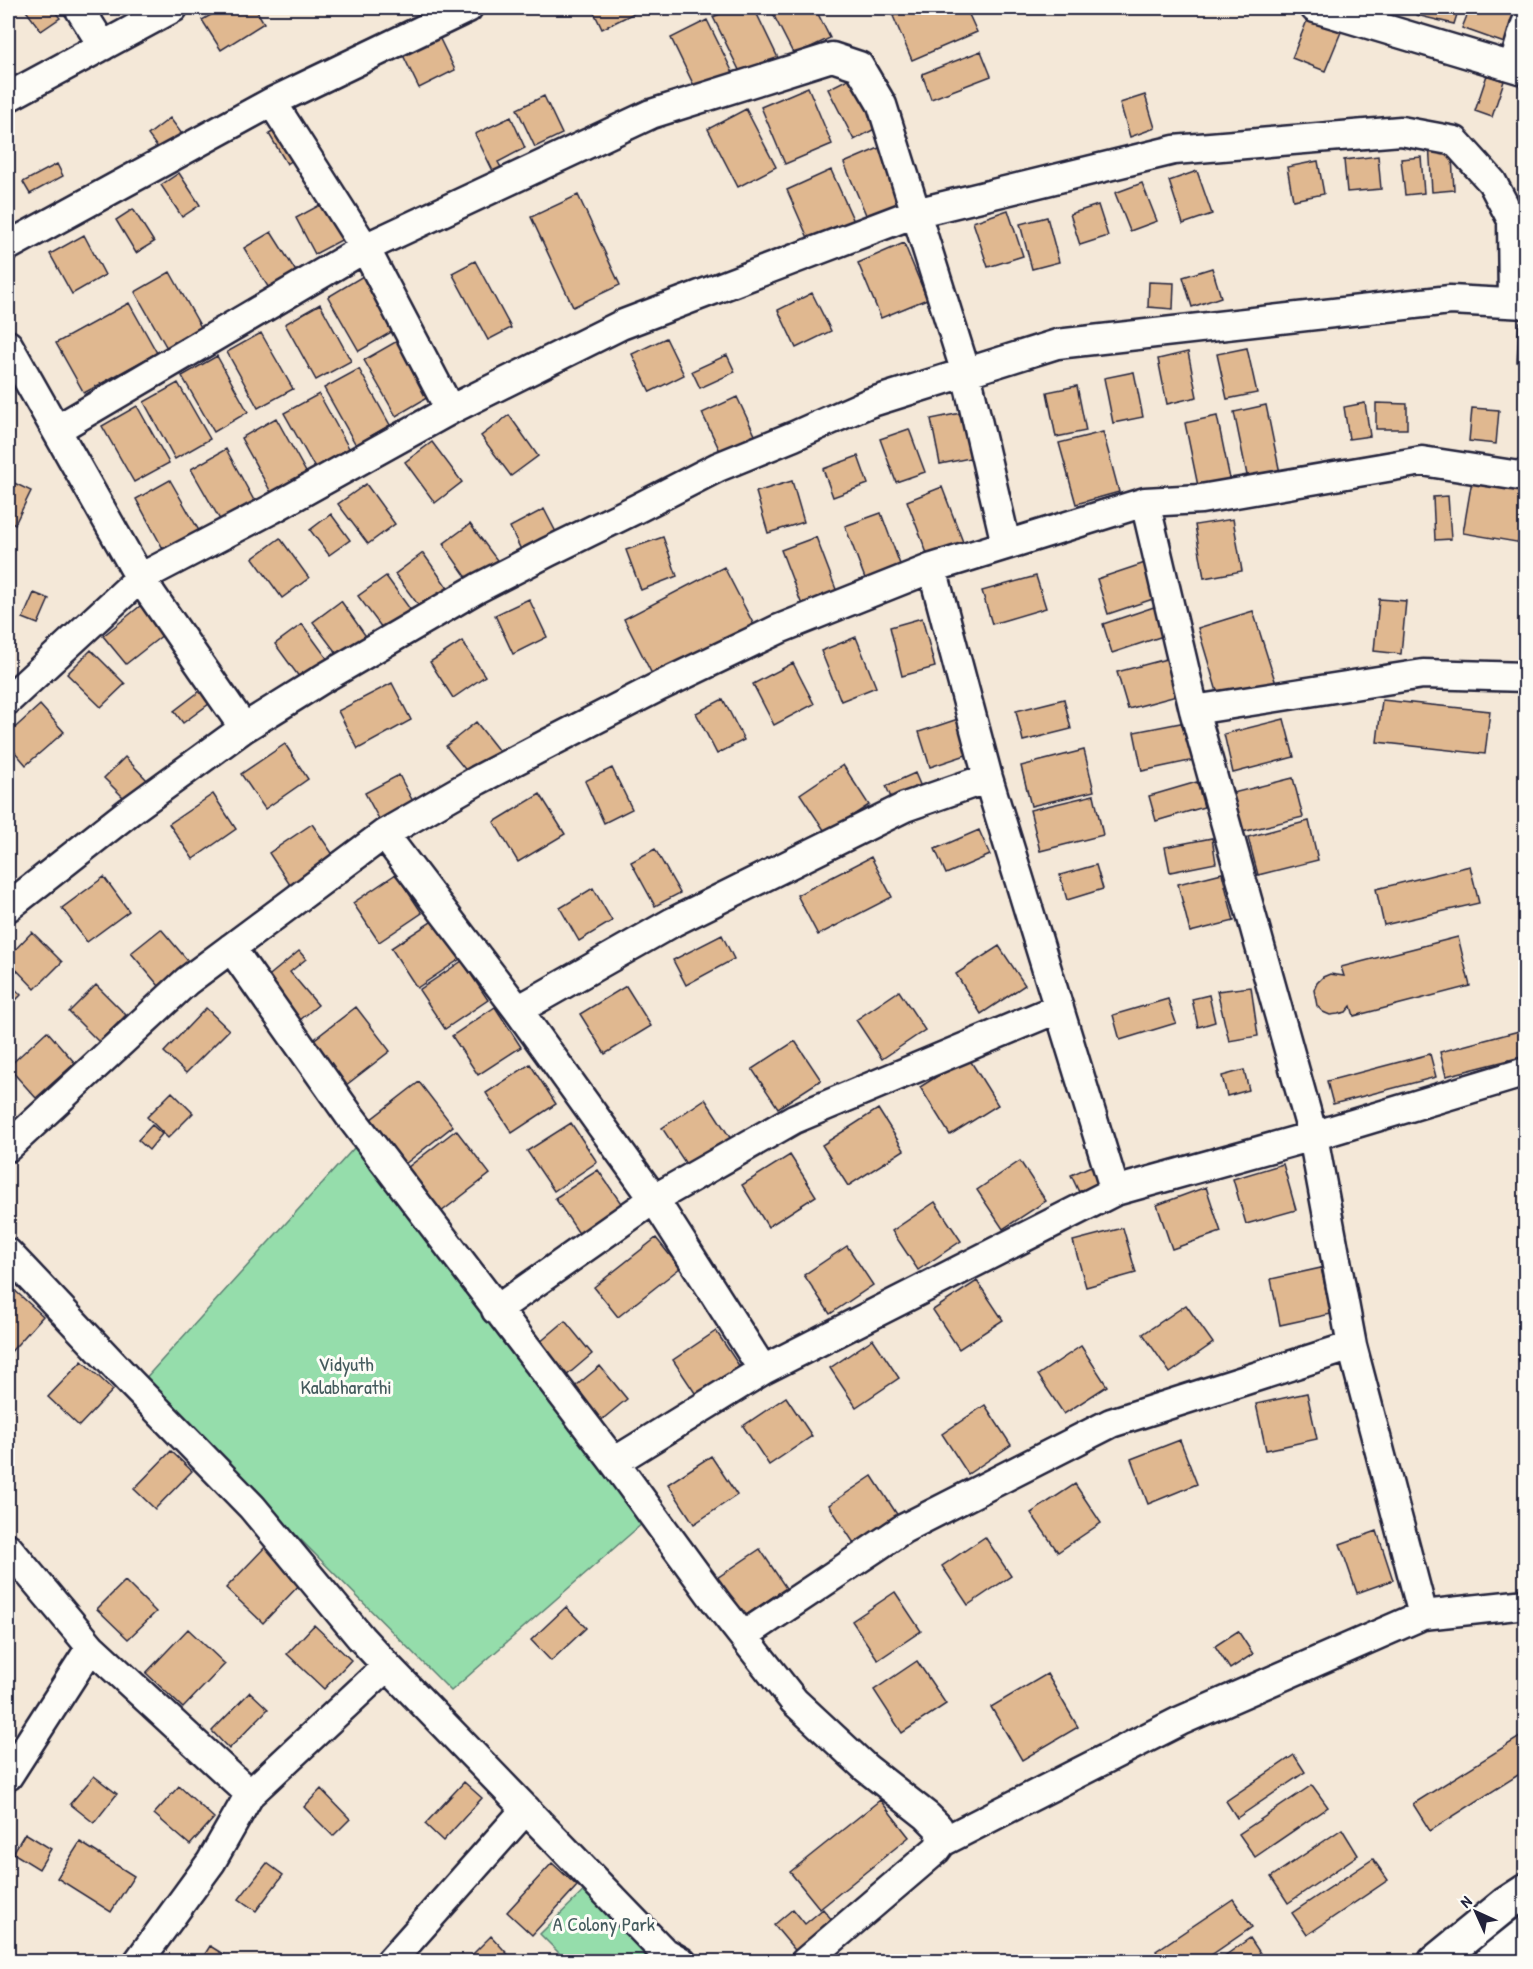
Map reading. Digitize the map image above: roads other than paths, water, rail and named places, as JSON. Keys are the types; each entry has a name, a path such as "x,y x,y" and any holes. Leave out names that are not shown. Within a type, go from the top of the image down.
{"highway":[{"path":"1436,1962 1506,1904 1526,1891"},
{"path":"1491,1962 1526,1934"}],"street":[{"path":"79,8 103,46"},
{"path":"8,97 173,8"},
{"path":"8,246 272,102 468,8"},
{"path":"1315,8 1382,17 1519,69 1526,24"},
{"path":"56,430 365,248 651,114 832,57 859,66 882,105 966,373 1006,544"},
{"path":"272,102 365,248 450,410"},
{"path":"8,700 140,578 272,509 450,410 621,325 915,213 1174,150 1401,131 1455,141 1491,182 1512,220 1519,303 1450,300 1057,344 869,403 718,467 478,588 324,678 244,728 130,811 8,907"},
{"path":"8,345 140,578 244,728"},
{"path":"8,1147 187,981 384,834 478,780 671,681 779,629 932,568 1144,501 1200,499 1422,461 1526,477"},
{"path":"1144,501 1194,710 1313,1136 1352,1346 1423,1615"},
{"path":"932,568 988,778 1115,1191"},
{"path":"1194,710 1423,674 1526,677"},
{"path":"518,1010 673,922 894,812 988,778"},
{"path":"384,834 518,1010 654,1198 763,1370"},
{"path":"231,948 349,1115 794,1701 866,1768 927,1816 938,1827 942,1842"},
{"path":"496,1310 654,1198 794,1119 1059,1008"},
{"path":"614,1462 763,1370 1115,1191 1313,1136 1526,1072"},
{"path":"8,1253 252,1507 387,1666 663,1950 682,1962"},
{"path":"743,1636 903,1528 1111,1423 1352,1346"},
{"path":"8,1548 92,1647 250,1794"},
{"path":"806,1961 936,1850 942,1842 1180,1721 1423,1615 1526,1604"},
{"path":"8,1776 92,1647"},
{"path":"138,1962 211,1862 250,1794 387,1666"},
{"path":"390,1962 526,1809"}],"park label":[{"name":"Vidyuth Kalabharathi","path":"346,1376"},
{"name":"A Colony Park","path":"604,1924"}]}
